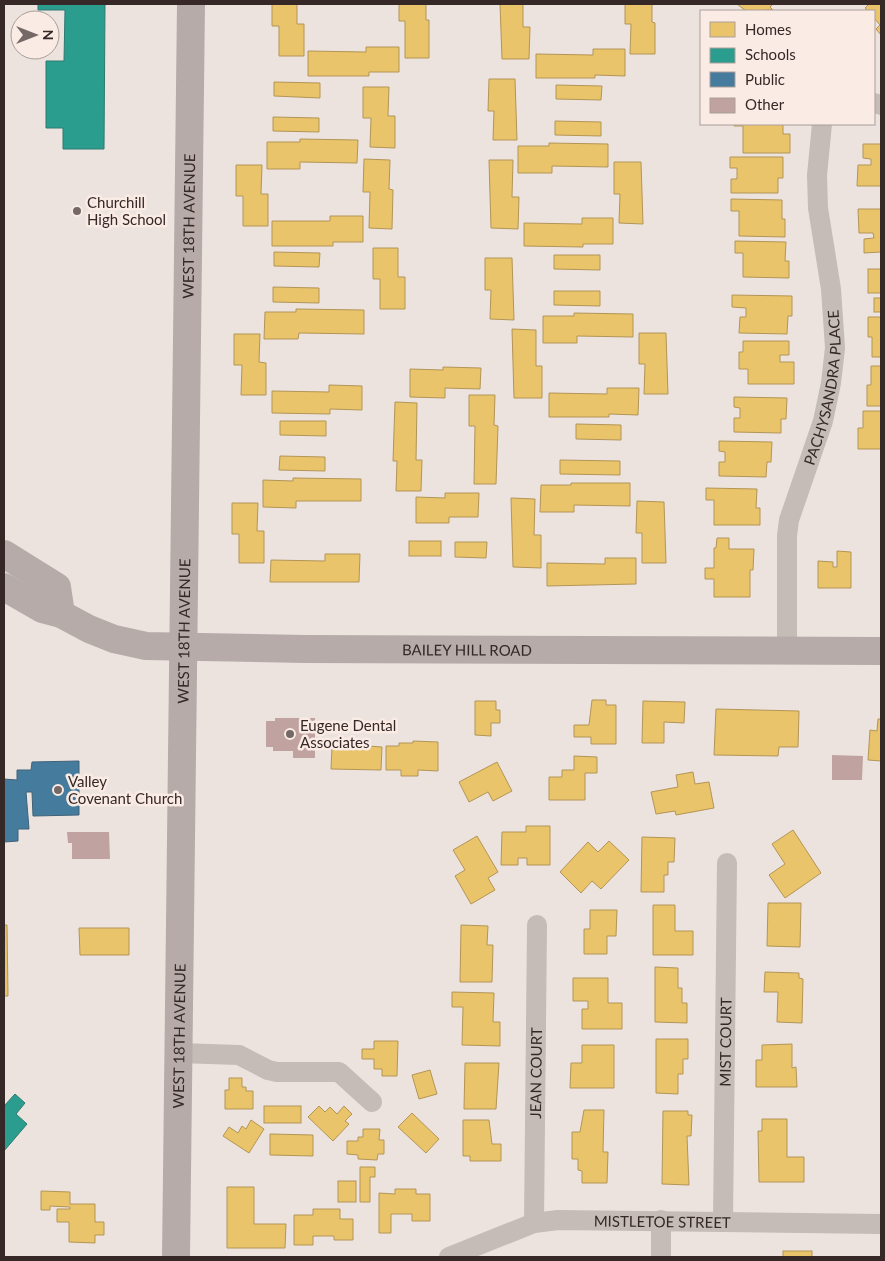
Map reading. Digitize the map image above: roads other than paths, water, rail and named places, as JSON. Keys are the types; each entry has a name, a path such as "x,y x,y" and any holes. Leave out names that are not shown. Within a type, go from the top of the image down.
{"main road":[{"name":"WEST 18TH AVENUE","path":"176,1257 191,4"},
{"path":"4,554 57,587 61,614"},
{"name":"BAILEY HILL ROAD","path":"4,587 42,609 61,614 89,630 114,639 146,646 183,648 881,651"}],"street":[{"name":"PACHYSANDRA PLACE","path":"787,650 787,536 789,520 828,403 835,348 831,289 818,208 818,159 822,125"},
{"name":"MIST COURT","path":"723,1221 727,863"},
{"name":"JEAN COURT","path":"534,1223 537,924"},
{"path":"178,1053 239,1054 268,1070 277,1072 339,1072 372,1102"},
{"name":"MISTLETOE STREET","path":"449,1257 534,1223 558,1220 881,1224"},
{"path":"661,1220 661,1257"}],"place":[{"name":"Churchill High School","path":"77,211"},
{"name":"Eugene Dental Associates","path":"290,734"},
{"name":"Valley Covenant Church","path":"58,790"}]}
